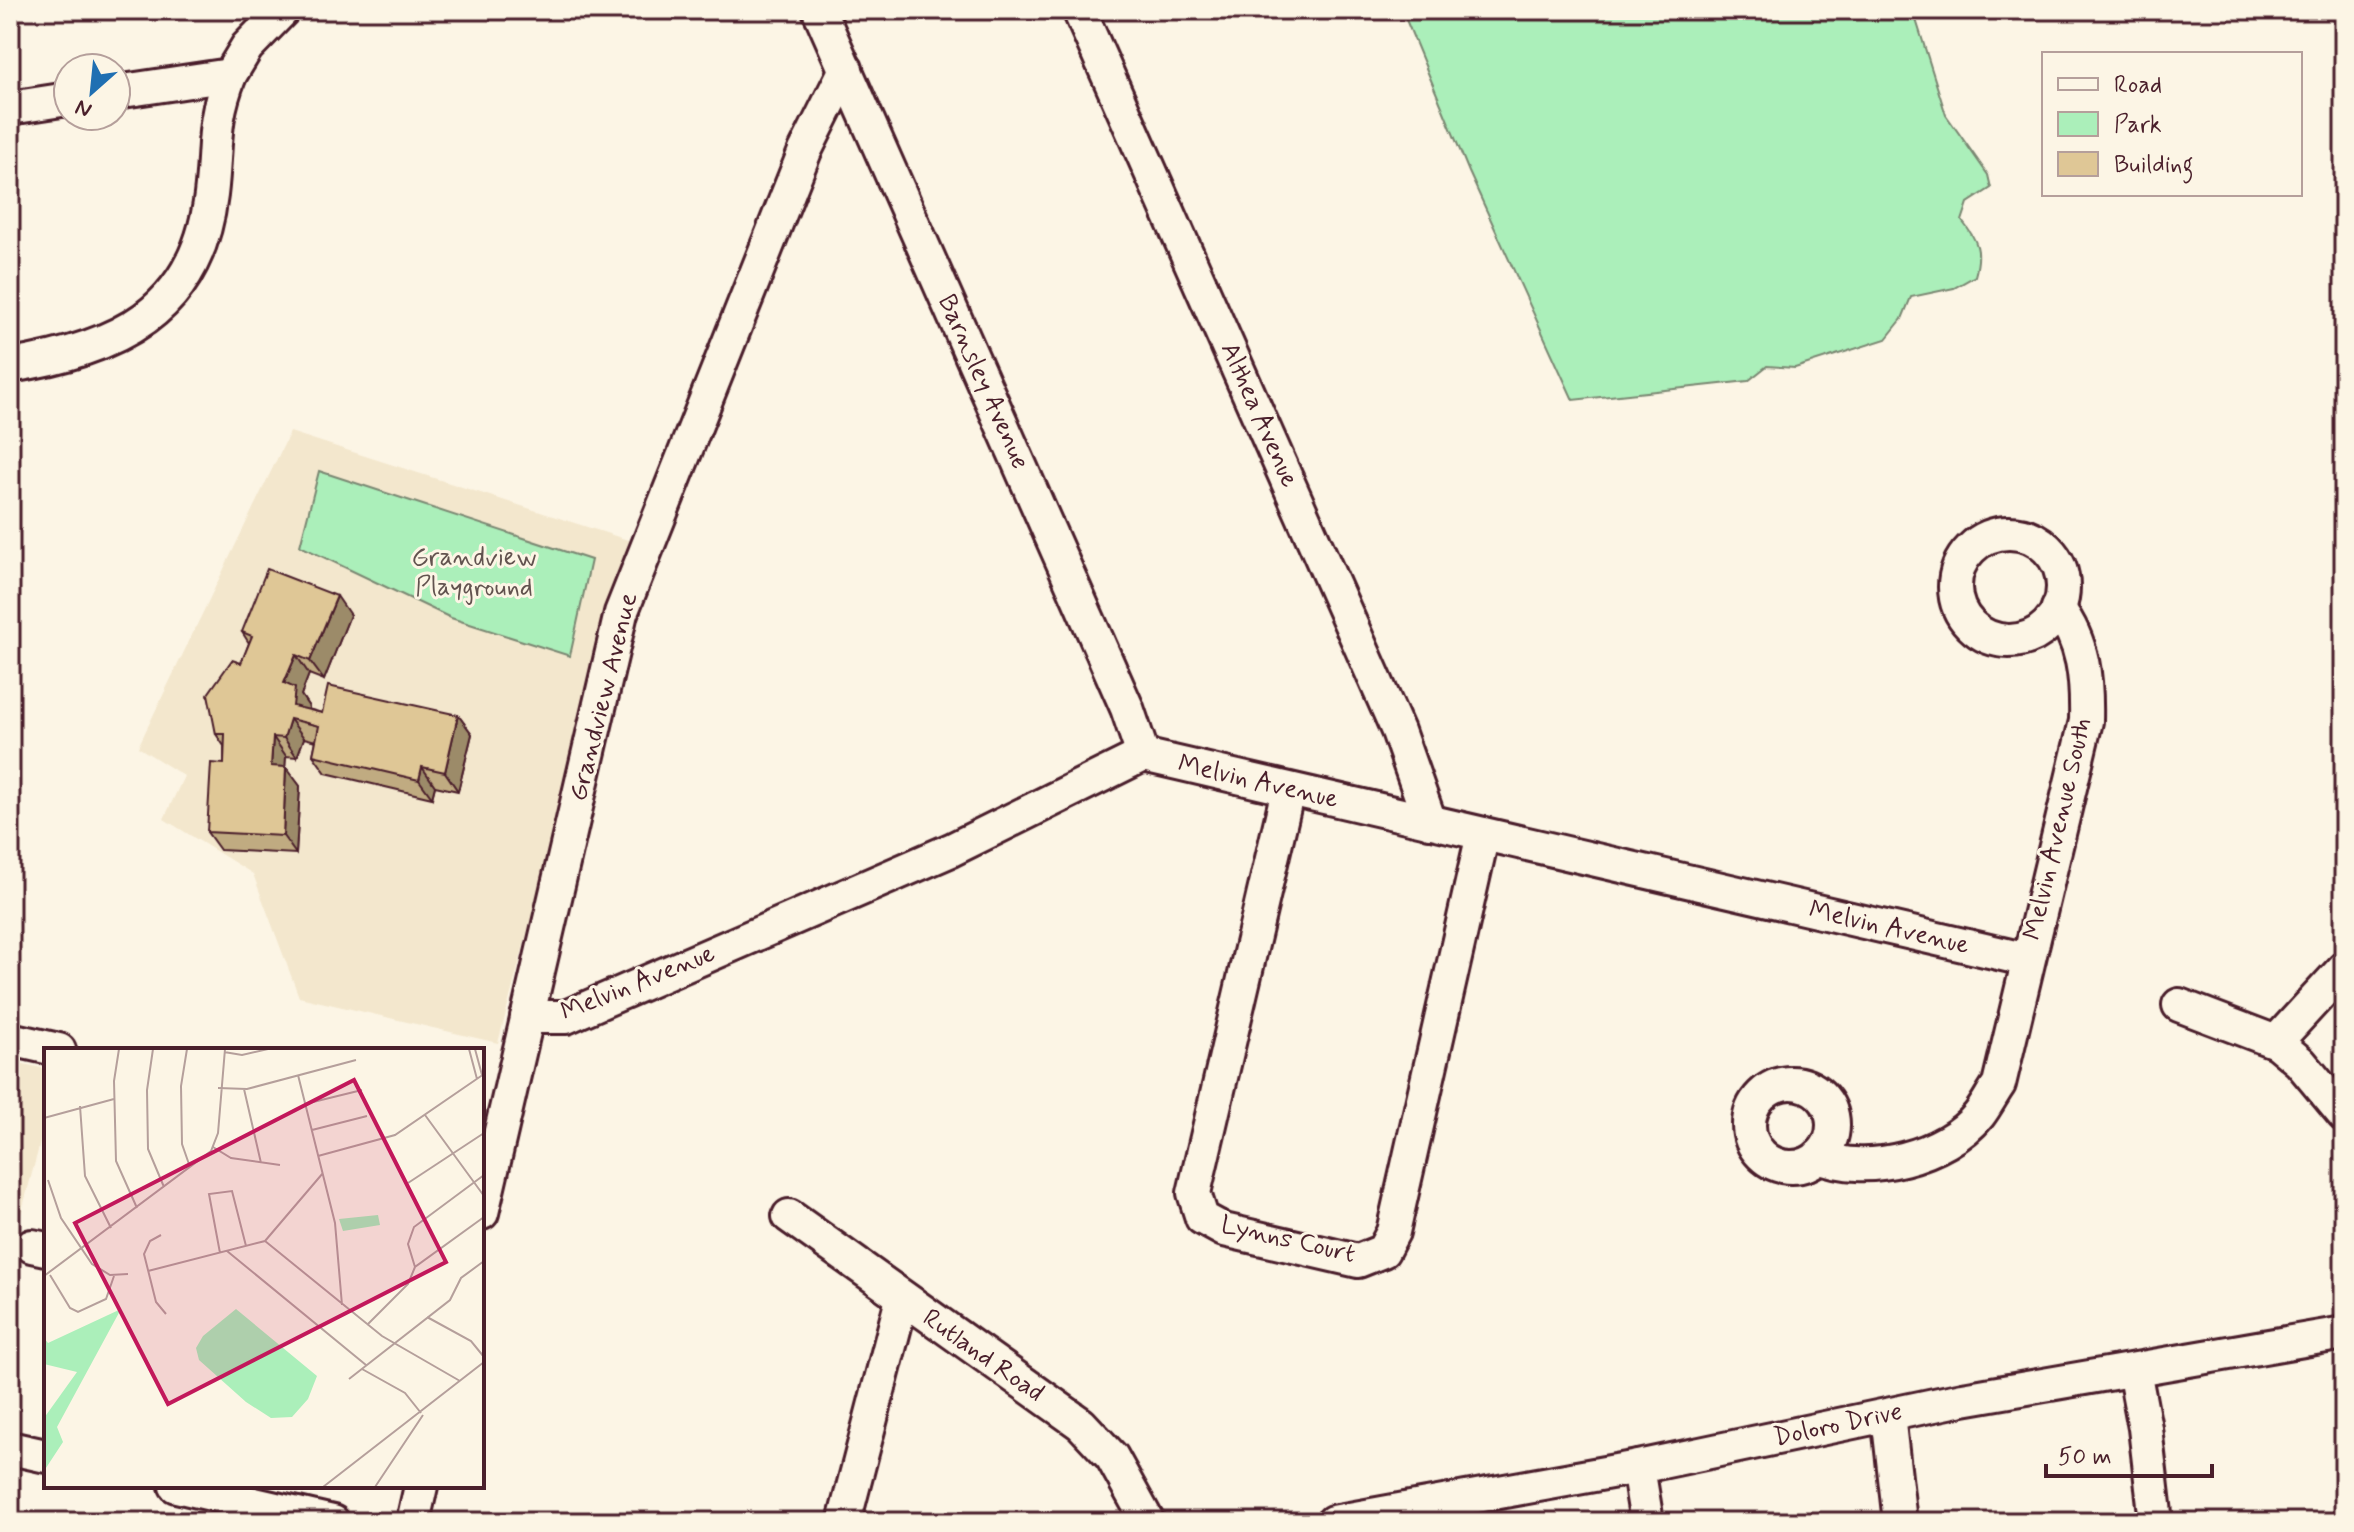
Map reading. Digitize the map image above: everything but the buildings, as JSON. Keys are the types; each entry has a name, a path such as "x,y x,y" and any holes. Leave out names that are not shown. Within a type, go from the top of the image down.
{"street":[{"path":"10,366 78,353 102,344 147,317 183,278 207,222 212,137 230,75 247,47 283,10"},
{"name":"Barnsley Avenue","path":"819,10 1127,708 1143,755"},
{"name":"Althea Avenue","path":"1079,10 1392,717 1430,822"},
{"name":"Grandview Avenue","path":"484,1195 489,1149 527,1017 621,613 805,151 846,69"},
{"path":"132,90 230,75"},
{"path":"10,108 52,101"},
{"name":"Melvin Avenue South","path":"1819,1156 1837,1164 1852,1166 1917,1155 1949,1139 1978,1117 1999,1084 2086,721 2087,683 2081,647 2058,608"},
{"name":"Melvin Avenue","path":"527,1017 566,1017 951,850 1143,755 2028,960"},
{"name":"Lynns Court","path":"1288,790 1194,1193 1196,1206 1212,1226 1358,1261 1371,1259 1391,1241 1483,834"},
{"path":"2276,1042 2344,968"},
{"path":"2179,1005 2276,1042 2300,1062 2344,1115"},
{"path":"10,1039 50,1048"},
{"name":"Rutland Road","path":"789,1216 1089,1432 1119,1467 1148,1522"},
{"path":"844,1522 902,1299"},
{"name":"Doloro Drive","path":"1333,1522 1397,1517 1888,1415 2344,1333"},
{"path":"2134,1370 2145,1428 2156,1522"},
{"path":"1888,1415 1900,1522"},
{"path":"10,1448 44,1456"},
{"path":"1638,1467 1647,1522"},
{"path":"185,1488 333,1522"},
{"path":"413,1522 421,1488"}],"shaded area":[{"path":"290,432 631,541 498,1043 299,997 253,874 164,819 184,776 138,747"},
{"path":"10,1061 44,1069 44,1128 10,1255"}],"green space":[{"path":"1402,10 1913,10 1946,115 1988,175 1991,188 1968,203 1962,221 1977,247 1975,276 1954,288 1911,297 1902,319 1886,339 1795,368 1767,366 1748,381 1573,400 1469,172"},
{"name":"Grandview Playground","path":"319,471 591,560 570,656 451,618 300,546"}]}
